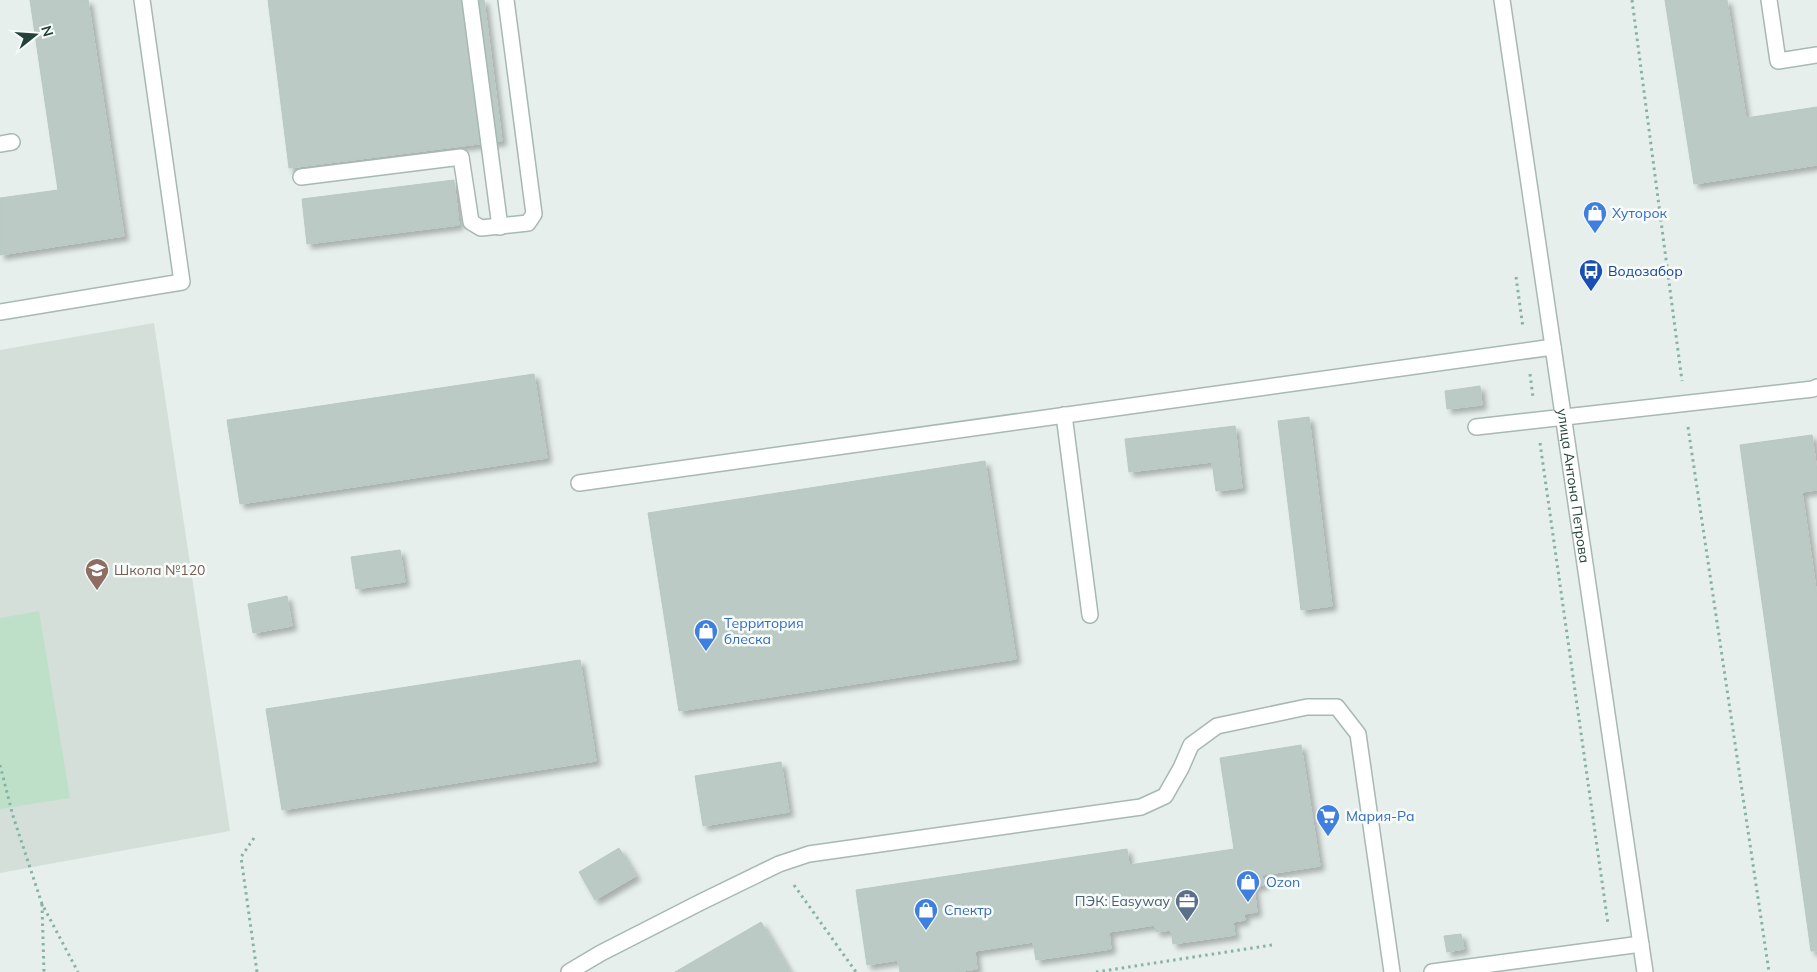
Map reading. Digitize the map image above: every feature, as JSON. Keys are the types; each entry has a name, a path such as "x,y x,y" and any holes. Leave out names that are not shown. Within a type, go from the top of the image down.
{"street":[{"path":"0,312 182,282 142,0"},
{"path":"470,0 500,227"},
{"path":"301,177 461,157 471,222 481,228 528,223 534,214 506,0"},
{"name":"улица Антона Петрова","path":"1502,0 1645,972"},
{"path":"1769,0 1778,61 1817,55"},
{"path":"579,483 1553,347"},
{"path":"1476,427 1813,389 1817,387"},
{"path":"1064,415 1090,615"},
{"path":"568,972 642,932 779,864 809,854 1141,807 1165,796 1181,768 1190,745 1217,726 1307,708 1337,707 1358,734 1392,972"},
{"path":"1432,972 1641,944"}],"path":[{"path":"1632,0 1685,404 1769,972"},
{"path":"1516,273 1611,948"},
{"path":"0,765 13,816 42,904 78,972"},
{"path":"254,838 242,857 257,972"},
{"path":"779,864 856,972"},
{"path":"42,904 44,972"},
{"path":"1096,972 1272,945"}],"shaded area":[{"name":"Школа №120","path":"154,323 230,831 0,873 0,350"}],"green space":[{"path":"39,611 70,798 0,809 0,618"}],"building":[{"path":"30,0 88,0 124,236 0,255 0,198 58,190"},
{"path":"268,0 484,0 502,141 289,168"},
{"path":"1665,0 1727,0 1746,118 1817,107 1817,165 1694,184"},
{"path":"454,180 459,225 307,244 302,199"},
{"path":"534,374 547,458 240,504 227,420"},
{"path":"1480,386 1482,405 1447,409 1445,391"},
{"path":"1309,417 1332,606 1301,610 1278,421"},
{"path":"1235,426 1242,488 1216,491 1212,462 1129,472 1125,439"},
{"path":"1812,435 1817,471 1817,490 1802,492 1817,596 1817,951 1811,951 1740,445"},
{"path":"985,461 1016,659 679,711 648,513"},
{"path":"400,550 405,582 356,589 351,557"},
{"path":"287,596 292,626 253,633 248,604"},
{"path":"580,660 596,761 282,810 266,709"},
{"path":"1301,745 1320,866 1262,875 1264,885 1254,887 1257,912 1244,914 1245,920 1233,922 1235,935 1173,944 1171,930 1156,932 1155,925 1109,932 1111,949 1036,960 1033,942 975,951 977,969 955,972 900,972 898,960 867,965 856,890 1127,849 1129,865 1234,849 1220,758"},
{"path":"781,762 789,812 703,826 695,776"},
{"path":"619,848 636,876 595,900 579,872"},
{"path":"761,922 790,972 675,972"},
{"path":"1461,934 1464,949 1447,952 1444,936"}],"place":[{"name":"Хуторок","path":"1595,234"},
{"name":"Водозабор","path":"1591,292"},
{"name":"Школа №120","path":"97,591"},
{"name":"Территория блеска","path":"706,652"},
{"name":"Мария-Ра","path":"1328,837"},
{"name":"Ozon","path":"1248,903"},
{"name":"ПЭК: Easyway","path":"1187,922"},
{"name":"Спектр","path":"926,931"}]}
